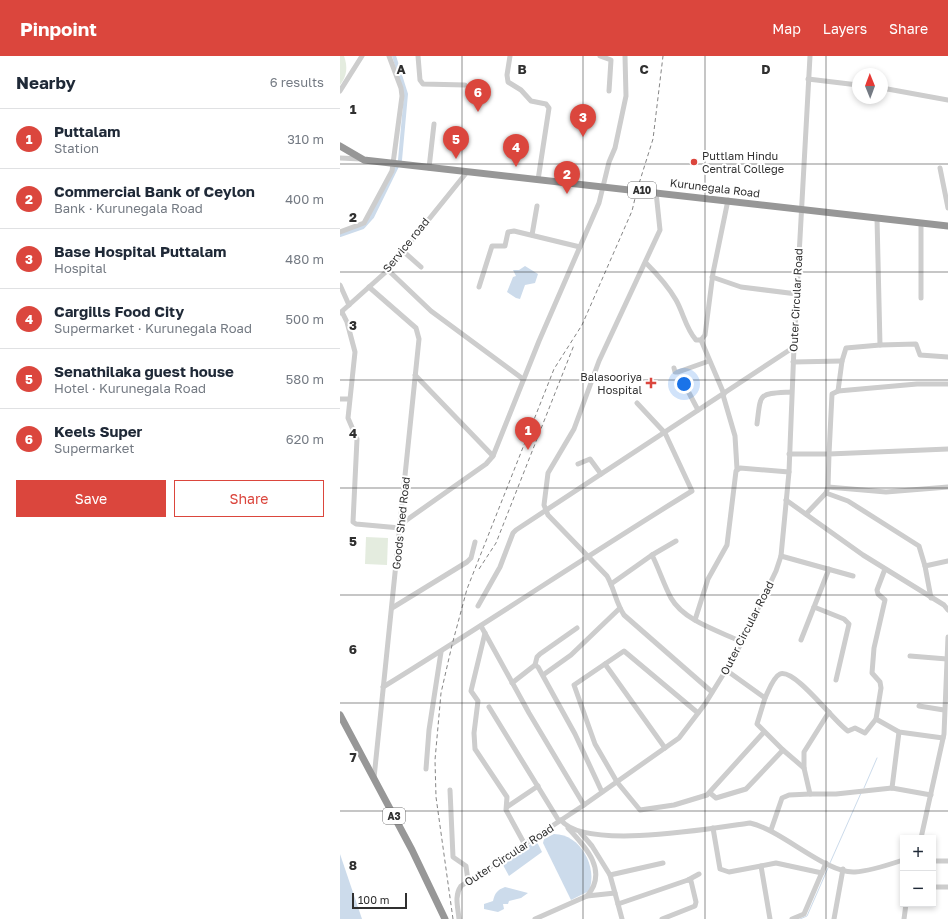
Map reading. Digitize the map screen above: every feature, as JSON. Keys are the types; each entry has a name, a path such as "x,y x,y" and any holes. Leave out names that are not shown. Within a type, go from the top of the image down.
{"highway":[{"name":"Kurunegala Road","path":"340,146 364,160 948,226"},
{"name":"A3","path":"340,715 412,850 445,919"}],"street":[{"path":"340,91 362,56"},
{"path":"340,232 364,223 389,178 394,163 402,88 389,56"},
{"path":"418,56 420,80 423,84 465,85"},
{"path":"510,56 507,75 508,82 521,90 531,101 546,104 549,108 538,180"},
{"path":"600,56 611,60 609,91"},
{"path":"341,312 347,322 355,352 348,418 357,439 353,522 356,524 401,526 486,464 493,456 604,186 609,162 615,148 626,96 625,56"},
{"name":"Outer Circular Road","path":"459,919 457,892 461,886 524,843 561,821 679,738 698,713 726,670 742,642 776,571 781,556 790,472 791,392 810,56"},
{"path":"808,80 852,84"},
{"path":"888,89 948,100"},
{"path":"429,168 434,124"},
{"path":"340,158 364,160"},
{"path":"940,168 948,208"},
{"name":"Service road","path":"341,312 388,270 467,172"},
{"path":"656,192 660,230 646,263 599,361 574,429 548,473 545,492 546,511 588,555 611,584 624,615 712,692"},
{"path":"701,340 705,335 712,277 728,200"},
{"path":"532,234 537,206"},
{"path":"877,218 880,345"},
{"path":"920,298 921,223"},
{"path":"479,287 492,246 505,246 510,232 532,234 580,247"},
{"path":"403,251 420,267"},
{"path":"646,263 661,277 676,299 691,334 696,340 701,340"},
{"path":"388,270 431,311 523,380"},
{"path":"712,277 741,287 797,294"},
{"path":"340,285 349,305"},
{"name":"Goods Shed Road","path":"369,287 416,328 419,339 374,780"},
{"path":"695,620 708,579 727,545 737,469 735,436 723,394 701,340"},
{"path":"838,391 842,361 846,348 916,344 920,356 948,357"},
{"path":"478,606 500,567 513,533 794,347"},
{"path":"674,368 675,372 678,372 709,361"},
{"path":"793,362 842,361"},
{"path":"415,375 493,456"},
{"path":"806,514 826,493 828,487 832,394 838,391 917,384 948,384"},
{"path":"688,391 698,410"},
{"path":"757,424 760,399 766,393 791,392"},
{"path":"340,399 349,400"},
{"path":"383,687 481,626 588,555 692,491 665,433 637,404"},
{"path":"790,454 829,454 948,449"},
{"path":"578,464 590,459 601,474"},
{"path":"737,469 790,472"},
{"path":"828,487 886,492 948,487"},
{"path":"826,493 848,501 919,546 925,566 931,598"},
{"path":"786,500 885,569 946,606 948,610"},
{"path":"611,584 652,555 676,541"},
{"path":"392,608 467,562 471,558 475,542"},
{"path":"652,555 672,599 682,611 695,620 742,642"},
{"path":"781,556 853,576"},
{"path":"925,566 948,561"},
{"path":"801,640 829,569"},
{"path":"804,768 783,750 757,724 765,698 777,676 785,674 810,693 848,732 855,728 865,733 876,719 881,688 880,682 872,673 874,648 885,600 878,594 877,590 885,569"},
{"path":"814,607 844,619 849,624 836,680"},
{"path":"543,675 571,655 620,608"},
{"path":"481,626 512,683 584,805"},
{"path":"512,683 535,665 537,657 540,654 577,628"},
{"path":"485,633 472,682 471,692 478,701 474,745 507,797 507,813 524,843"},
{"path":"922,835 945,736 944,710 948,637"},
{"path":"426,769 429,730 440,652"},
{"path":"698,713 627,652 622,652 574,685 595,744 617,782 640,810 674,805 696,799 710,793 764,732"},
{"path":"910,656 947,659"},
{"path":"605,664 665,748"},
{"path":"535,665 543,675 575,734 602,792"},
{"path":"726,670 765,698"},
{"path":"919,706 944,710"},
{"path":"489,707 561,821 593,857 596,871 593,890 587,896"},
{"path":"810,794 804,768 804,752 829,712"},
{"path":"876,719 899,732 945,736"},
{"path":"892,788 899,732"},
{"path":"710,793 716,798 746,789 783,750"},
{"path":"506,807 538,786"},
{"path":"771,830 782,798 789,795 836,794 867,789 892,788 931,795"},
{"path":"450,790 453,857 466,866 468,881"},
{"path":"561,821 580,831 600,834 640,836 750,823 771,830 829,864 854,872 884,867 900,861"},
{"path":"713,828 720,869 729,872 776,863 822,873"},
{"path":"580,831 592,846 610,875 622,919"},
{"path":"936,861 948,861"},
{"path":"610,875 663,863"},
{"path":"596,871 602,864"},
{"path":"792,919 804,914 822,873 829,864"},
{"path":"761,866 770,919"},
{"path":"834,919 843,869"},
{"path":"618,904 688,880 699,874"},
{"path":"662,919 695,906 696,902 691,881 688,880"},
{"path":"936,887 948,887"},
{"path":"536,919 587,896 615,893"},
{"path":"904,919 906,907"}],"shaded area":[{"path":"340,56 344,56 346,68 344,78 340,85"},
{"path":"366,537 388,538 387,565 365,564"}],"water":[{"path":"525,266 538,274 535,283 525,285 520,299 507,292 513,277 516,276 513,270 519,270"},
{"path":"554,834 564,836 572,840 585,854 589,863 591,882 589,891 571,900 543,843 544,839"},
{"path":"536,840 542,852 509,876 503,865"},
{"path":"340,854 362,919 340,919"},
{"path":"505,887 528,893 521,898 509,901 508,904 503,904 504,909 498,912 484,909 484,904 493,901 497,892"}],"waterway":[{"path":"394,56 406,94 400,160"},
{"path":"340,235 363,227 372,217 397,166"},
{"path":"864,788 877,758"},
{"path":"830,863 861,793"},
{"path":"800,919 807,916 828,868"}],"railway":[{"path":"453,919 436,797 435,760 441,693 452,645 467,589 554,369 582,325 632,211 653,139 663,56"},
{"path":"479,569 496,543 574,345"}],"place":[{"name":"Keels Super","path":"478,112"},
{"name":"Base Hospital Puttalam","path":"583,137"},
{"name":"Senathilaka guest house","path":"456,159"},
{"name":"Puttlam Hindu Central College","path":"694,162"},
{"name":"Cargills Food City","path":"516,167"},
{"name":"Commercial Bank of Ceylon","path":"567,194"},
{"name":"Balasooriya Hospital","path":"651,383"},
{"name":"Puttalam","path":"528,450"}]}
